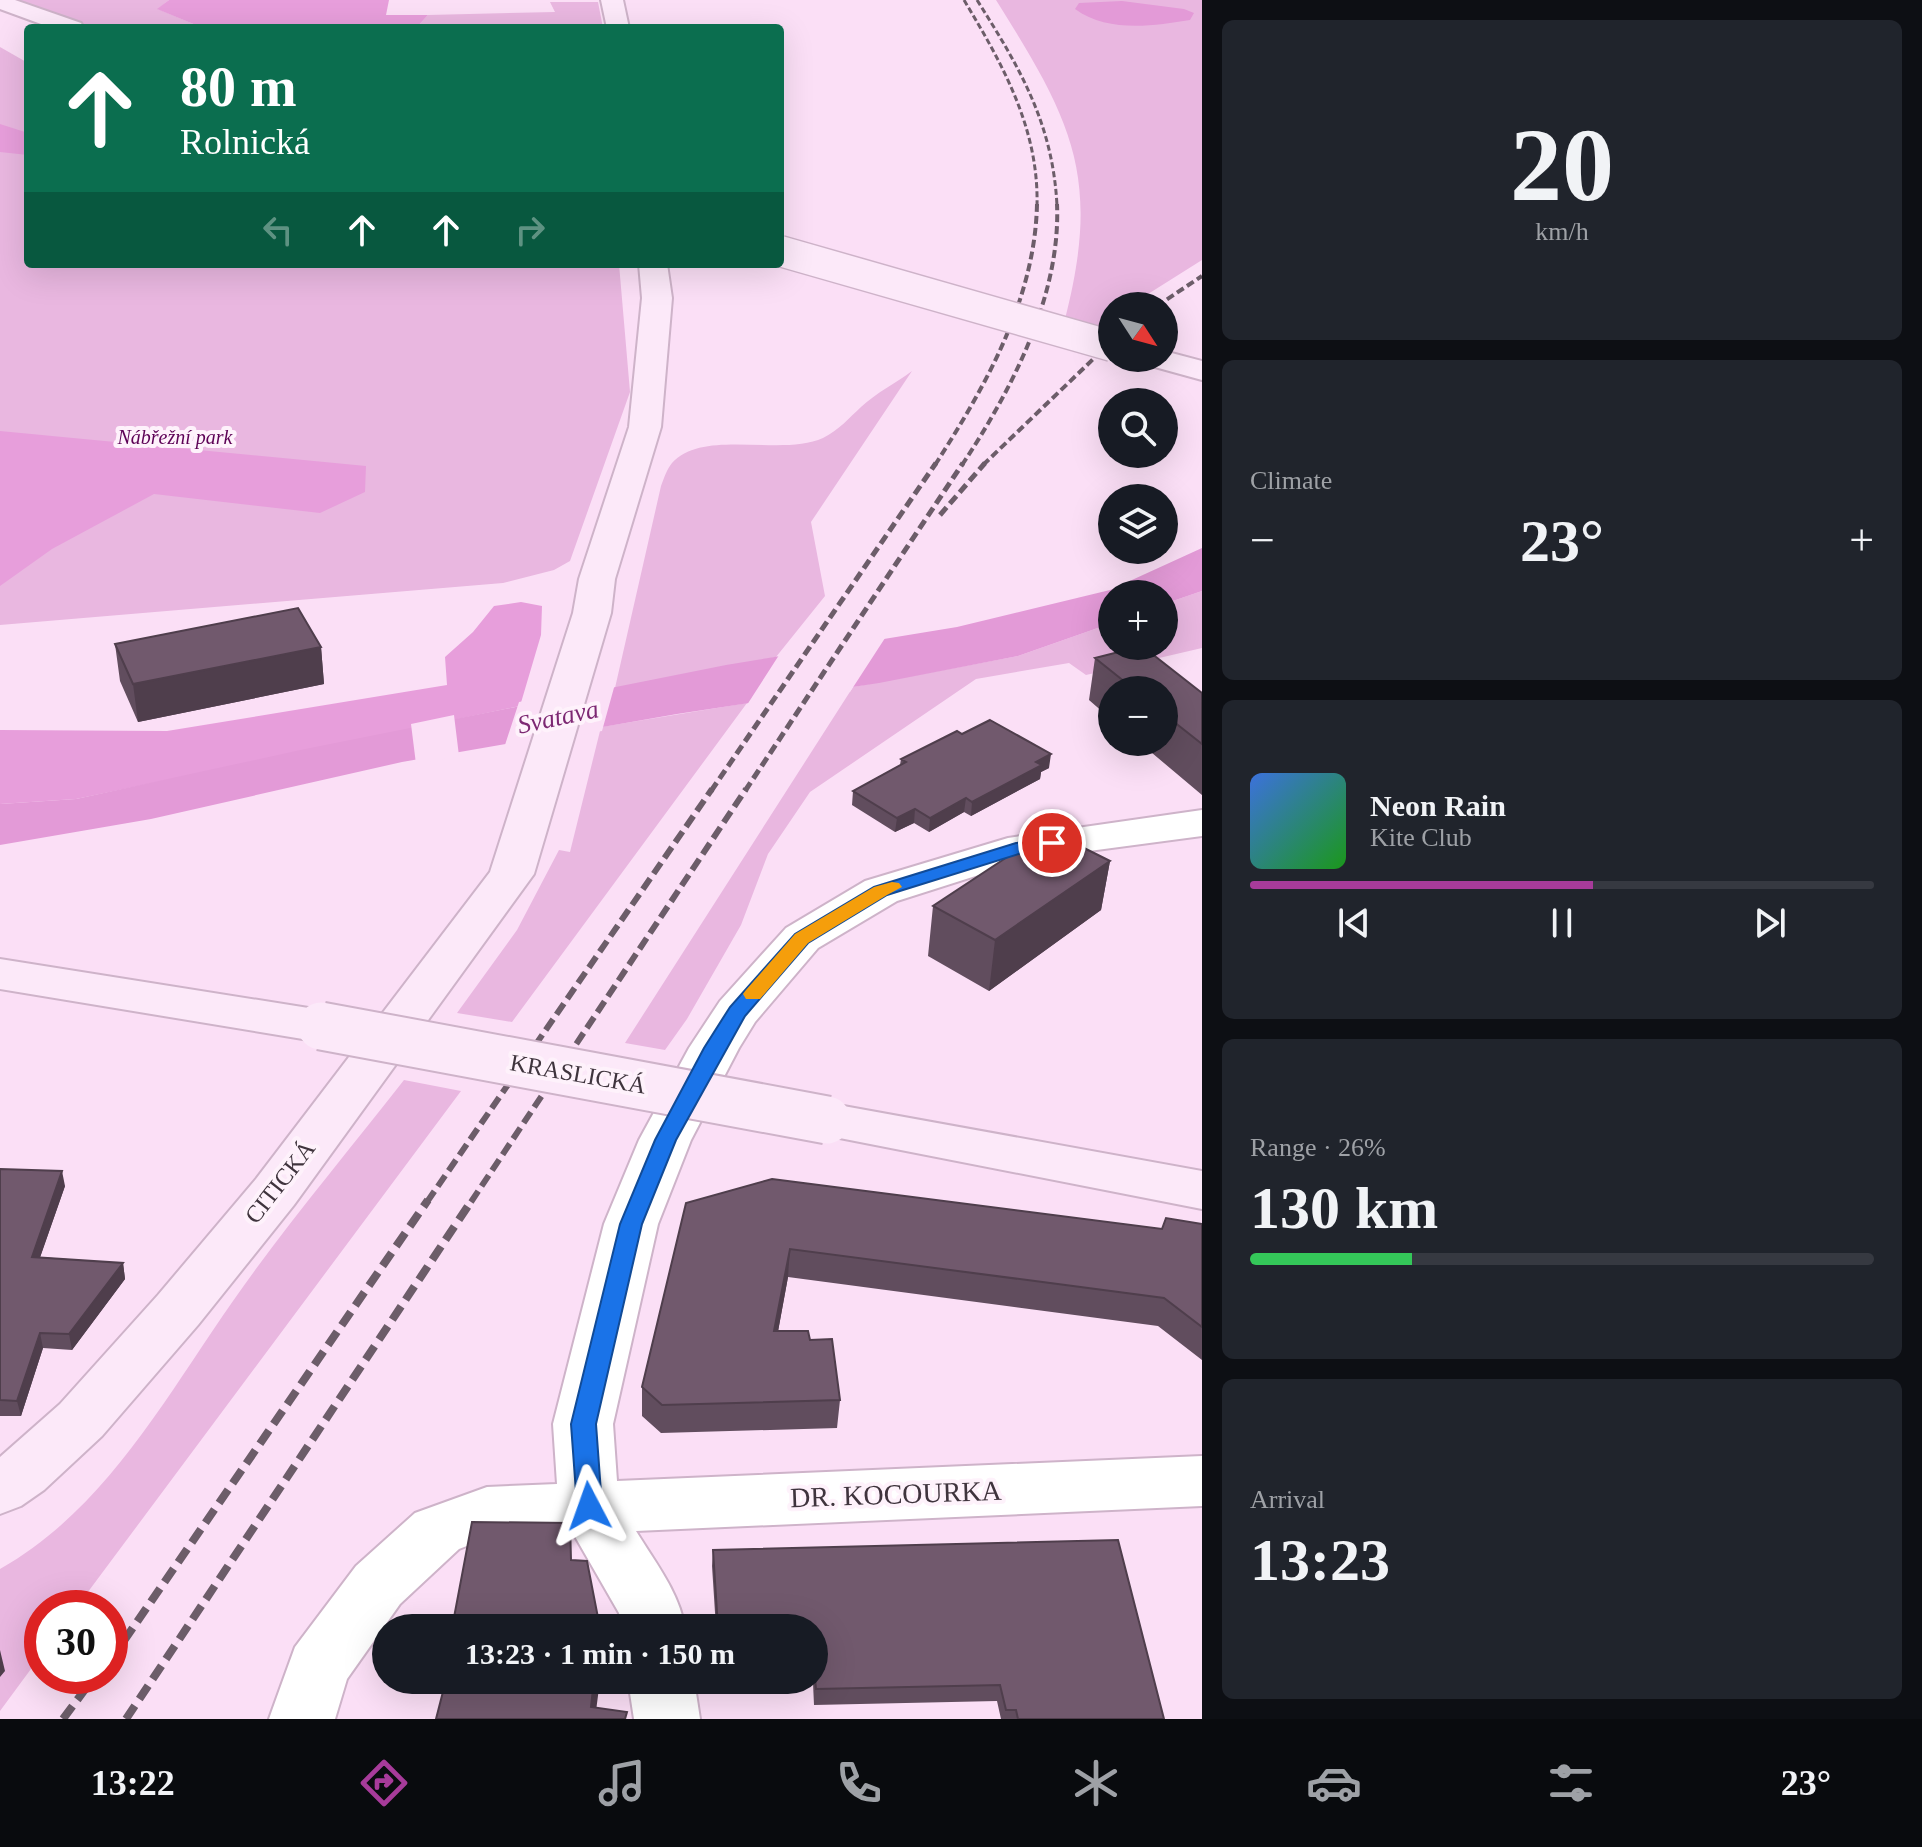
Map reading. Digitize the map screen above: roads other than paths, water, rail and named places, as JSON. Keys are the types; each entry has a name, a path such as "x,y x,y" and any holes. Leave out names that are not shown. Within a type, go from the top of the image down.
{"street":[{"path":"612,0 617,24"},
{"path":"0,2 63,24"},
{"path":"784,252 1098,342"},
{"name":"CITICKÁ","path":"0,1489 23,1473 81,1420 178,1310 265,1203 512,874 587,629 597,579 645,427 657,298 653,268"},
{"path":"1178,364 1202,371"},
{"path":"651,1614 589,1506 583,1424 631,1224 665,1140 737,1012 802,938 881,891 1023,847 1202,823"},
{"name":"KRASLICKÁ","path":"0,974 321,1026 1202,1190"},
{"name":"DR. KOCOURKA","path":"302,1719 318,1667 378,1585 437,1531 487,1512 1202,1481"},
{"path":"663,1694 667,1719"}],"water":[{"path":"1122,1 1194,13 1190,20 1131,26 1102,22 1075,9 1079,3"},
{"path":"1202,548 1202,591 1178,599 1178,580 1132,580 1167,564 1178,564 1178,559"},
{"name":"Svatava","path":"1098,593 1098,628 1018,656 879,683 677,714 402,762 151,819 0,845 0,804 76,799 305,749 726,665 957,627"}],"railway":[{"path":"964,0 1016,98 1032,150 1037,205"},
{"path":"977,0 1032,98 1049,149 1057,206"},
{"path":"935,465 989,373 1017,308 1034,240 1037,205"},
{"path":"962,465 1015,374 1042,308 1056,239 1057,206"},
{"path":"1178,292 1202,276"},
{"path":"985,463 1098,354"},
{"path":"711,791 936,463"},
{"path":"745,791 963,463"},
{"path":"940,515 985,463"},
{"path":"427,1202 712,789"},
{"path":"471,1202 746,789"},
{"path":"128,1635 428,1200"},
{"path":"126,1719 472,1200"},
{"path":"63,1719 82,1694"}],"park label":[{"name":"Nábřežní park","path":"175,437"}]}
